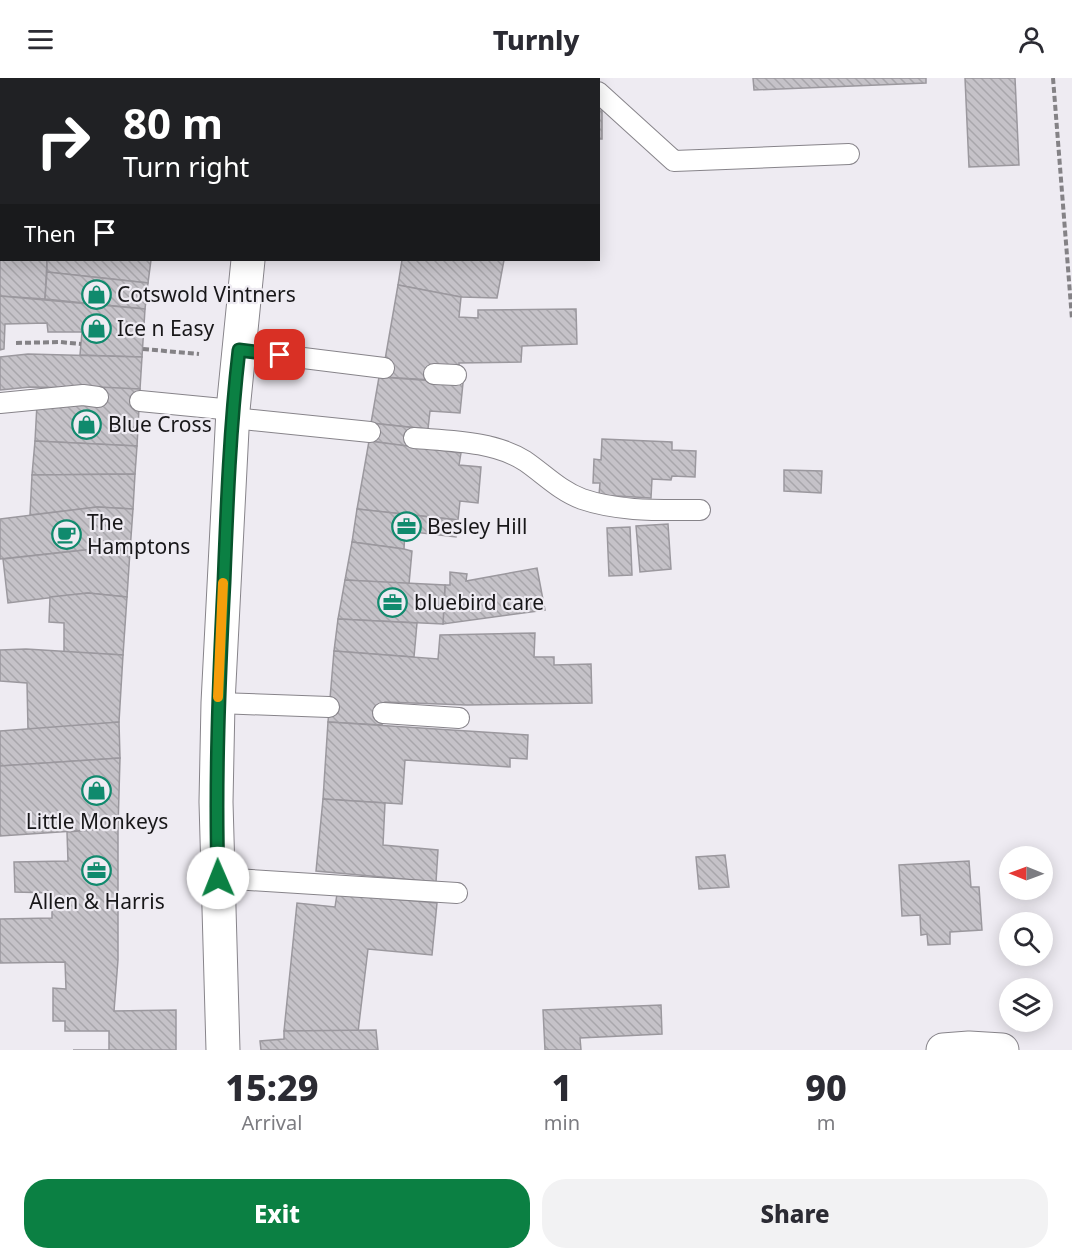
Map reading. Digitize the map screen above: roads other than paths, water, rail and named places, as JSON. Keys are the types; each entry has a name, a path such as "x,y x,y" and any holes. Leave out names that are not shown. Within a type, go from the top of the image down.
{"main road":[{"path":"223,1050 216,802 218,703 233,414 248,261"},
{"path":"943,1050 1002,1050"}],"lane":[{"path":"600,94 674,161 849,154"},
{"path":"239,354 384,368"},
{"path":"434,374 456,375"},
{"path":"0,404 83,395 98,397"},
{"path":"140,401 370,432"},
{"path":"414,438 466,443 507,452 580,498 608,506 647,510 700,510"},
{"path":"218,703 329,707"},
{"path":"383,713 459,718"},
{"path":"218,878 457,893"}],"place":[{"name":"Cotswold Vintners","path":"96,294"},
{"name":"Ice n Easy","path":"96,328"},
{"name":"Blue Cross","path":"87,424"},
{"name":"Besley Hill","path":"406,526"},
{"name":"The Hamptons","path":"66,534"},
{"name":"bluebird care","path":"393,602"},
{"name":"Little Monkeys","path":"97,790"},
{"name":"Allen & Harris","path":"97,870"}]}
